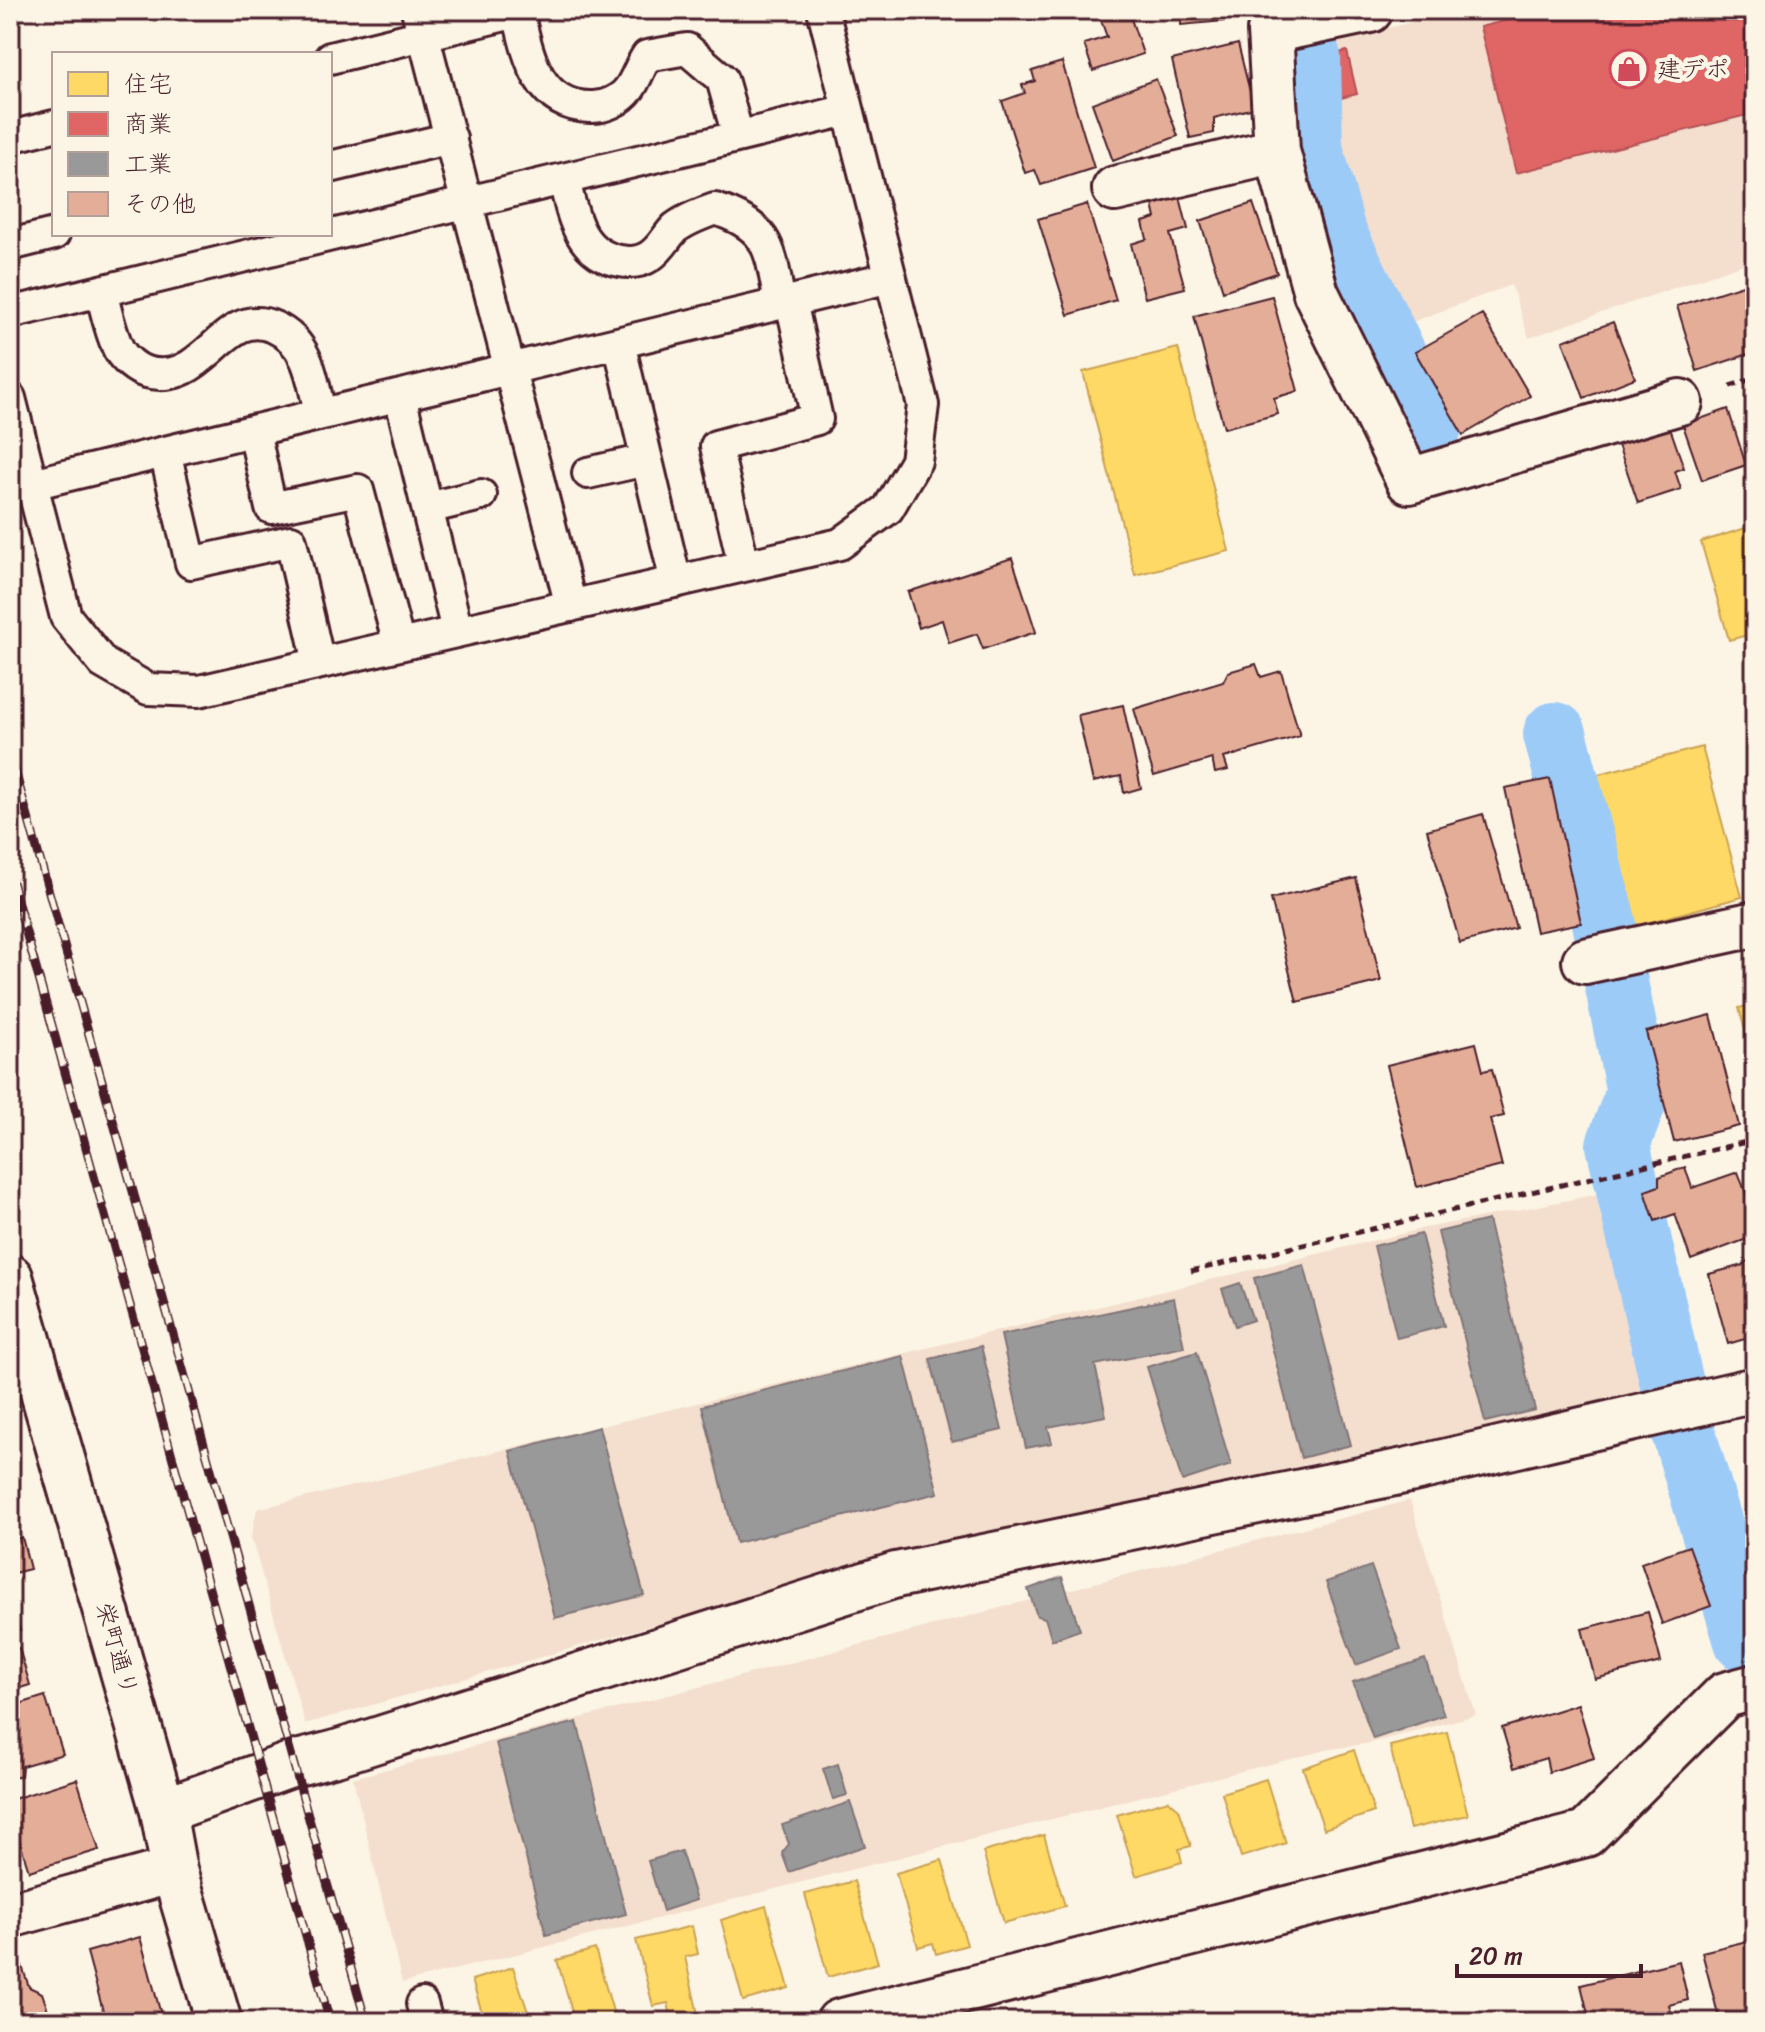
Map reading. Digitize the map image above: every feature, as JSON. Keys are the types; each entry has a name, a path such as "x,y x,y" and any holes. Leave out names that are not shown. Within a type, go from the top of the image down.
{"street":[{"path":"1370,10 1270,31 1277,151 1316,293 1409,481 1680,402"},
{"path":"1115,189 1277,151"},
{"path":"1585,961 1755,924"},
{"name":"栄町通り","path":"10,1277 163,1811 174,1870 219,2022"},
{"path":"163,1811 293,1764 896,1575 1409,1470 1755,1390"},
{"path":"839,2022 1586,1834 1725,1695 1755,1687"},
{"path":"10,1915 174,1870"}],"lane":[{"path":"10,398 66,617 103,663 148,689 199,691 840,544 888,509 916,461 923,405 823,10"},
{"path":"332,57 421,22 522,11 536,75 550,92 572,106 595,108 611,103 629,89 647,56 687,49 722,79 738,136"},
{"path":"421,22 571,606"},
{"path":"332,234 848,110"},
{"path":"10,137 52,126"},
{"path":"332,167 451,138"},
{"path":"564,179 579,232 588,246 610,259 630,263 647,258 664,245 674,229 715,209 738,216 757,229 771,250 817,419 716,446 744,566"},
{"path":"10,245 52,234"},
{"path":"10,313 325,236"},
{"path":"32,484 891,277"},
{"path":"101,291 120,352 139,370 162,377 186,371 241,326 264,322 288,332 305,354 320,414"},
{"path":"619,343 676,582"},
{"path":"400,396 457,631"},
{"path":"254,431 271,508 358,490 399,645"},
{"path":"165,452 191,563 291,541 319,663"},
{"path":"588,473 646,460"},
{"path":"428,508 481,495"}],"path":[{"path":"1191,1271 1755,1140"}],"shaded area":[{"path":"1461,10 1755,10 1755,260 1529,338 1511,285 1396,328 1365,265 1333,158 1319,45"},
{"path":"1609,1192 1648,1378 1643,1395 971,1535 305,1724 251,1537 257,1509 1425,1228"},
{"path":"1410,1500 1476,1715 402,1983 353,1778"}],"building: 住宅":[{"path":"1178,348 1229,551 1135,575 1083,372"},
{"path":"1755,525 1755,633 1729,640 1701,542"},
{"path":"1702,747 1742,897 1621,930 1580,779"},
{"path":"1755,1004 1755,1067 1739,1008"},
{"path":"1447,1732 1468,1815 1410,1829 1390,1746"},
{"path":"1354,1750 1374,1812 1324,1829 1303,1768"},
{"path":"1266,1779 1286,1843 1241,1857 1222,1793"},
{"path":"1168,1800 1179,1809 1191,1846 1179,1849 1182,1862 1136,1876 1117,1815"},
{"path":"1044,1835 1065,1906 1004,1923 983,1852"},
{"path":"942,1860 967,1945 936,1954 933,1943 918,1947 896,1873"},
{"path":"854,1881 878,1963 828,1977 805,1894"},
{"path":"766,1906 789,1988 743,2001 721,1920"},
{"path":"692,1926 698,1954 685,1957 698,2014 672,2021 668,2003 653,2006 636,1940"},
{"path":"595,1949 616,2022 575,2022 557,1960"},
{"path":"513,1967 527,2009 537,2022 485,2022 472,1980"}],"building: 商業":[{"path":"1548,10 1755,10 1755,113 1516,173 1480,27"},
{"path":"1347,51 1357,94 1333,100 1323,57"},
{"path":"1337,169 1342,190 1328,193 1323,173"}],"building: 工業":[{"path":"1488,1220 1535,1410 1485,1422 1438,1232"},
{"path":"1421,1234 1444,1326 1397,1338 1374,1246"},
{"path":"1304,1265 1351,1445 1301,1458 1254,1278"},
{"path":"1240,1283 1253,1320 1235,1326 1222,1289"},
{"path":"1174,1298 1184,1347 1095,1365 1106,1416 1048,1427 1052,1443 1026,1448 1001,1335"},
{"path":"981,1346 1002,1430 952,1442 930,1359"},
{"path":"1197,1352 1231,1465 1182,1481 1147,1367"},
{"path":"903,1356 938,1493 736,1543 702,1406"},
{"path":"599,1427 644,1595 555,1618 510,1451"},
{"path":"1371,1566 1401,1649 1356,1665 1326,1582"},
{"path":"1062,1577 1080,1630 1052,1640 1045,1618 1037,1616 1028,1589"},
{"path":"1425,1659 1444,1715 1373,1739 1353,1682"},
{"path":"577,1722 626,1914 546,1935 496,1743"},
{"path":"838,1764 847,1795 833,1799 823,1769"},
{"path":"850,1802 865,1846 789,1872 782,1853 789,1844 782,1825"},
{"path":"681,1851 696,1900 663,1911 648,1861"}],"building: その他":[{"path":"1112,10 1128,10 1143,54 1093,71 1084,44 1107,37 1099,15"},
{"path":"1180,10 1235,10 1235,20 1181,25"},
{"path":"1238,44 1254,108 1214,118 1214,133 1190,138 1172,60"},
{"path":"1062,62 1094,168 1041,185 1035,170 1025,173 1002,101 1025,93 1022,85 1035,81 1032,71"},
{"path":"1156,79 1178,136 1113,161 1092,103"},
{"path":"1180,197 1188,229 1170,234 1185,288 1145,298 1131,244 1147,239 1143,222 1156,218 1153,205"},
{"path":"1253,203 1277,273 1223,291 1200,221"},
{"path":"1087,204 1116,300 1068,315 1038,219"},
{"path":"1755,281 1755,352 1697,371 1677,306"},
{"path":"1272,296 1298,391 1274,398 1278,414 1224,428 1194,316"},
{"path":"1482,314 1530,396 1463,435 1415,352"},
{"path":"1613,322 1635,378 1584,398 1563,341"},
{"path":"1728,409 1746,465 1702,480 1683,425"},
{"path":"1669,425 1684,468 1675,471 1681,489 1638,503 1617,442"},
{"path":"1012,558 1036,632 983,649 977,634 949,643 942,620 919,628 908,592"},
{"path":"1256,664 1261,677 1281,671 1300,736 1224,758 1228,770 1215,773 1212,759 1154,776 1134,709 1223,682 1228,672"},
{"path":"1123,705 1141,788 1124,793 1121,776 1093,782 1078,715"},
{"path":"1550,779 1581,923 1536,932 1505,788"},
{"path":"1483,814 1516,928 1460,943 1427,830"},
{"path":"1356,878 1381,981 1297,1002 1271,899"},
{"path":"1711,1015 1739,1126 1674,1142 1646,1032"},
{"path":"1476,1043 1483,1071 1492,1069 1504,1116 1490,1119 1502,1166 1417,1187 1387,1065"},
{"path":"1685,1167 1692,1188 1738,1172 1755,1218 1755,1236 1691,1260 1675,1214 1655,1221 1645,1191 1659,1186 1659,1177"},
{"path":"1755,1254 1754,1361 1748,1338 1728,1344 1709,1274 1743,1265"},
{"path":"22,1537 30,1569 10,1574 10,1541"},
{"path":"1689,1546 1711,1606 1662,1624 1641,1563"},
{"path":"10,1598 20,1630 10,1633"},
{"path":"1648,1612 1661,1662 1595,1679 1582,1629"},
{"path":"19,1648 30,1685 10,1691 10,1651"},
{"path":"45,1696 63,1754 22,1766 21,1776 10,1779 10,1707"},
{"path":"1578,1704 1594,1758 1549,1772 1546,1758 1514,1768 1502,1728"},
{"path":"77,1779 99,1850 29,1871 18,1836 10,1839 10,1800"},
{"path":"140,1937 163,2022 106,2022 87,1952"},
{"path":"1755,1939 1755,2022 1720,2022 1702,1952"},
{"path":"19,1957 29,1987 42,1993 52,2022 10,2022 10,1960"},
{"path":"1679,1961 1688,2000 1669,2005 1674,2022 1590,2022 1581,1985"}],"waterway":[{"path":"1309,57 1311,148 1334,232 1430,427"},
{"path":"1555,734 1603,917 1638,1092 1618,1145 1682,1428 1746,1641"}],"railway":[{"path":"10,753 366,2022"},
{"path":"10,875 330,2022"}],"place":[{"name":"建デポ","path":"1629,69"}]}
